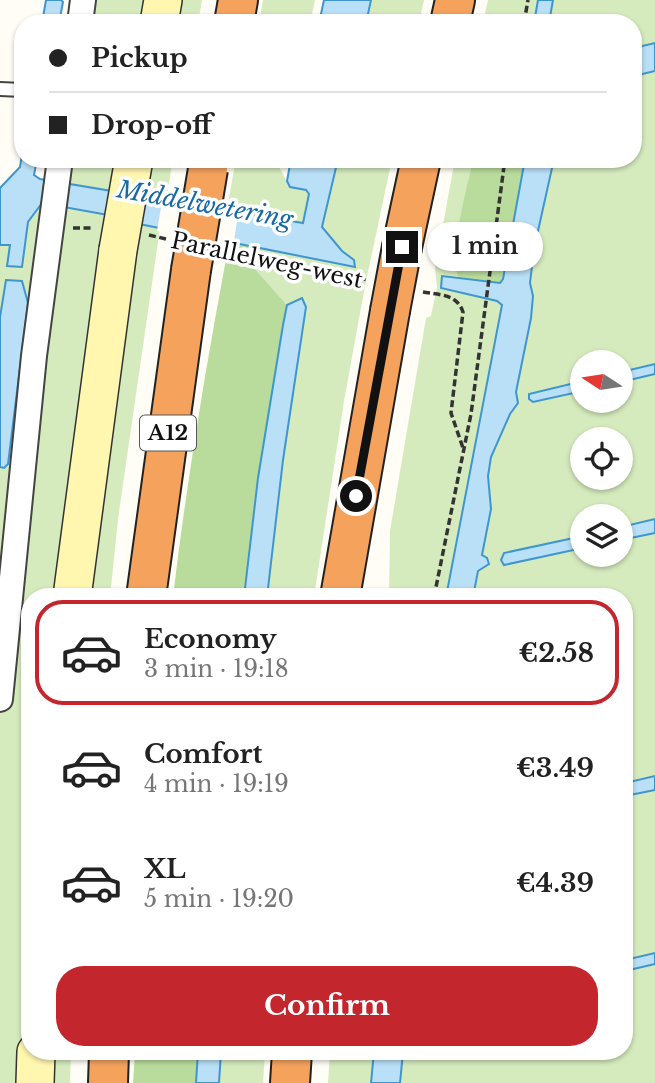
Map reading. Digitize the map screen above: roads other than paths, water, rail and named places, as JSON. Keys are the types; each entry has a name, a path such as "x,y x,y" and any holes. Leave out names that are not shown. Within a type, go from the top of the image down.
{"highway":[{"name":"A12","path":"147,588 192,253 208,168"},
{"path":"342,588 392,294 419,168"},
{"path":"108,1083 109,1060"},
{"path":"290,1083 291,1060"}],"main road":[{"path":"73,588 132,168"},
{"path":"35,1083 36,1060"}],"street":[{"path":"0,699 20,482 59,168"}],"water":[{"path":"46,0 63,2 61,14 44,14"},
{"path":"324,0 371,0 368,14 321,14"},
{"path":"538,0 553,0 551,14 536,14"},
{"path":"655,43 655,71 642,74 642,46"},
{"path":"19,168 35,168 34,175 40,179 303,223 309,194 306,190 290,187 287,181 289,168 336,168 322,227 342,251 354,260 355,267 42,203 28,222 22,267 7,266 10,245 0,245 0,188"},
{"path":"523,168 552,168 534,249 530,283 533,296 531,318 516,392 518,403 510,414 491,457 488,476 491,509 482,555 487,558 489,564 478,571 475,588 448,588 502,305 497,301 441,288 442,276 500,283 503,279"},
{"path":"6,280 22,281 28,303 8,464 4,468 0,467 0,317"},
{"path":"302,298 306,307 283,460 268,588 245,588 258,478 287,305"},
{"path":"655,364 655,374 634,379 634,369"},
{"path":"570,384 570,394 533,402 529,399 529,394"},
{"path":"655,519 655,533 633,538 633,524"},
{"path":"570,539 570,551 504,565 501,560 504,553"},
{"path":"655,776 655,790 633,794 633,781"},
{"path":"655,953 655,964 633,969 633,958"},
{"path":"197,1060 220,1060 219,1083 196,1083"},
{"path":"373,1060 402,1060 400,1083 371,1083"}],"water label":[{"name":"Middelwetering","path":"205,204"}]}
